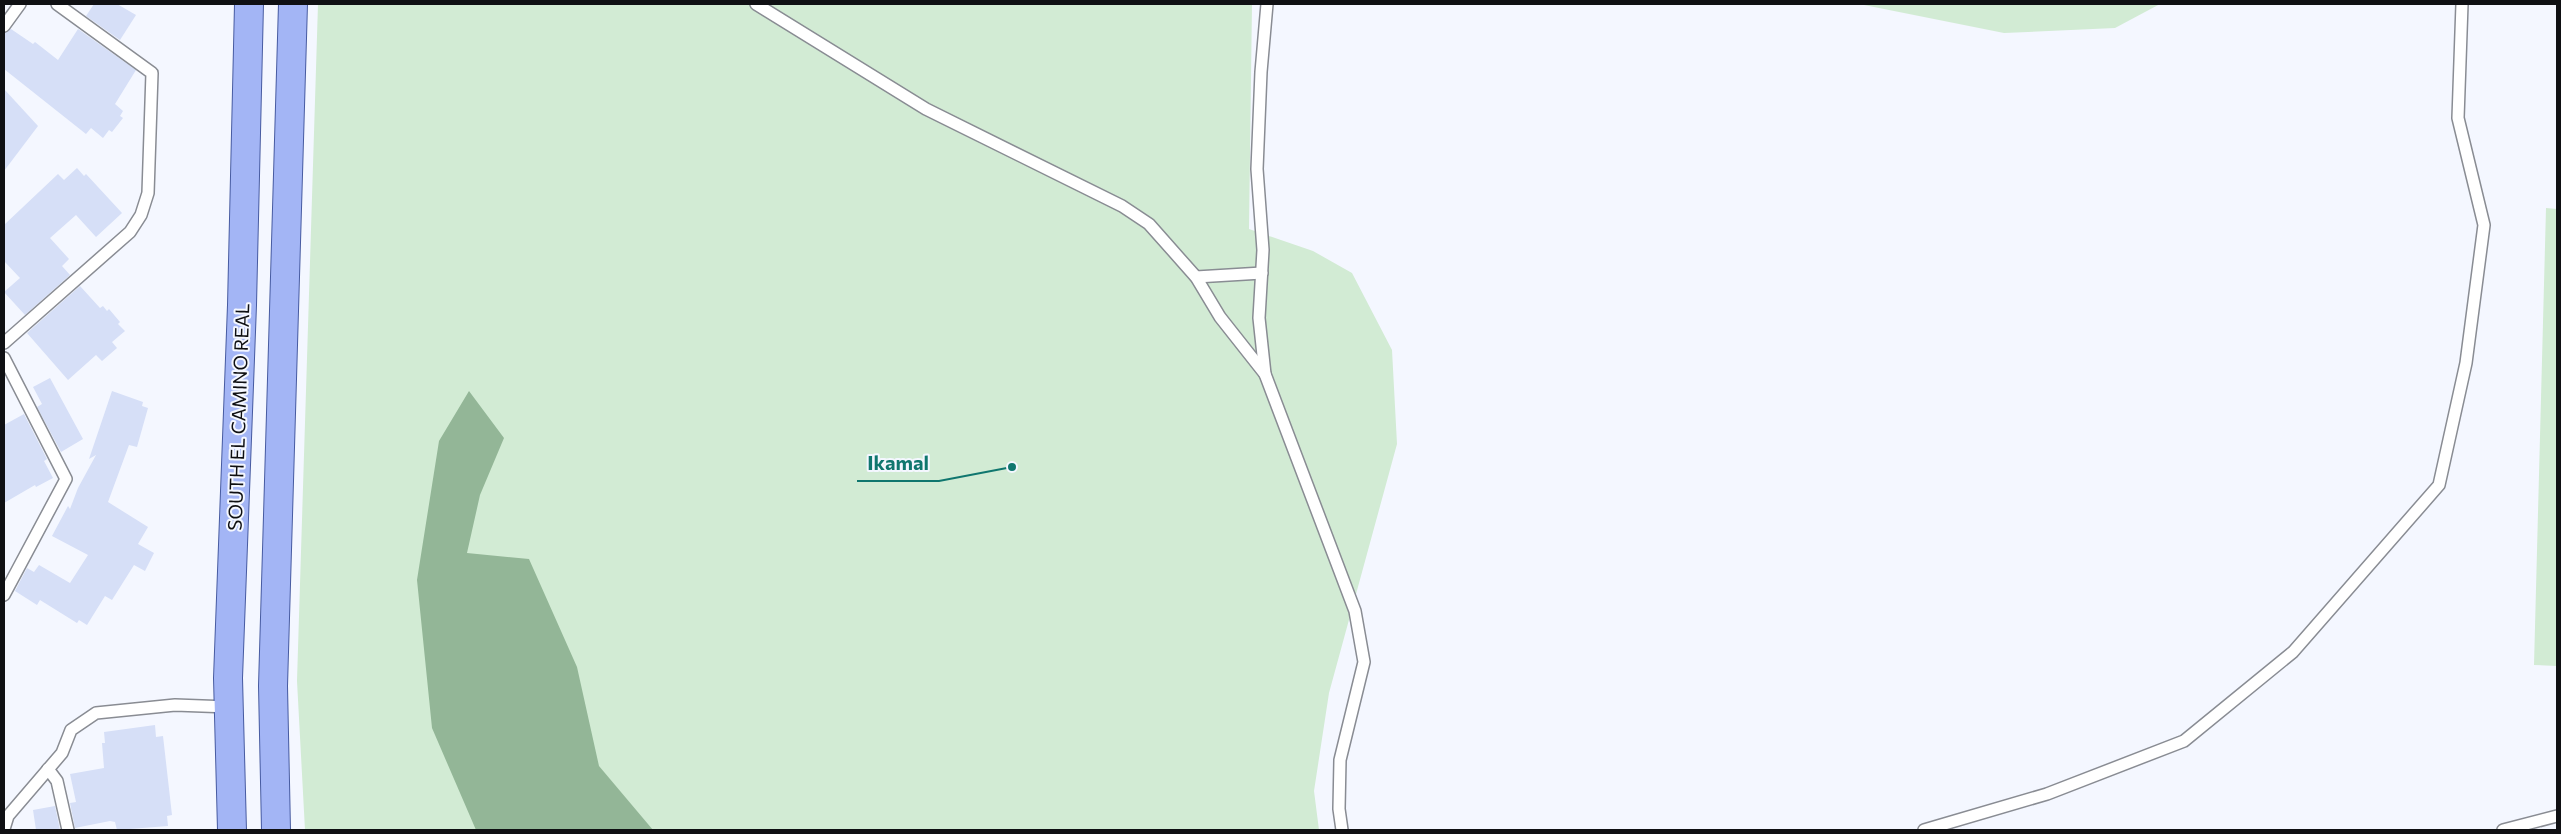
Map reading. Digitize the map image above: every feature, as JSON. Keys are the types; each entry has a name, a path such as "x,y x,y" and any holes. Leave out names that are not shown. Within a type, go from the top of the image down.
{"main road":[{"name":"SOUTH EL CAMINO REAL","path":"232,830 229,707 249,4"},
{"path":"276,830 273,686 293,4"}],"lane":[{"path":"4,26 20,4"},
{"path":"4,344 130,232 141,216 148,193 152,73 57,4"},
{"path":"756,4 926,109 1122,206 1149,224 1196,277 1220,317 1265,374"},
{"path":"1267,4 1261,72 1257,169 1263,250 1260,318 1265,374 1355,611 1364,662 1340,760 1339,808 1342,830"},
{"path":"1924,830 2047,794 2184,741 2293,652 2439,485 2466,364 2484,225 2458,118 2462,4"},
{"path":"1196,277 1262,274"},
{"path":"4,358 66,480 4,595"},
{"path":"4,829 8,816 62,753 71,730 96,713 174,705 229,707"},
{"path":"48,769 58,782 68,830"},
{"path":"2503,830 2557,816"}],"shaded area":[{"path":"318,4 1252,4 1249,229 1313,251 1352,273 1392,350 1397,444 1329,693 1314,791 1319,830 305,830 297,681"},
{"path":"1859,4 2160,4 2115,28 2004,33"},
{"path":"2546,208 2557,209 2557,666 2534,665"},
{"path":"469,391 504,438 480,495 467,553 529,559 577,667 599,766 653,830 476,830 432,728 417,580 439,441"}],"building":[{"path":"94,4 117,4 136,15 120,40 86,16"},
{"path":"11,29 33,44 35,42 58,60 78,29 136,70 115,104 123,111 120,116 123,118 112,132 109,130 103,138 91,128 86,134 4,69 4,33"},
{"path":"4,89 38,126 4,171"},
{"path":"77,168 84,176 86,174 122,213 96,237 76,215 50,238 69,259 62,266 70,275 25,315 4,292 20,278 4,261 4,225 58,174 64,180"},
{"path":"80,286 100,308 103,306 107,311 109,309 120,322 118,324 125,331 112,342 117,348 102,361 96,355 68,380 27,333"},
{"path":"50,378 83,439 61,452 37,407 42,404 33,387"},
{"path":"112,391 143,402 142,406 148,408 137,447 129,445 108,502 148,527 138,544 154,553 145,571 134,565 112,600 105,596 87,625 79,620 77,623 40,600 37,605 15,591 27,568 34,572 39,565 70,583 88,555 52,536 68,506 70,509 78,488 96,455 89,459"},
{"path":"24,414 47,459 44,461 53,478 36,487 35,485 4,503 4,425"},
{"path":"155,725 156,737 163,736 172,815 167,816 168,826 117,830 115,822 110,821 75,828 70,803 76,802 70,774 104,768 102,743 105,743 104,732"},
{"path":"55,806 60,830 36,830 33,810"}],"place":[{"name":"Ikamal","path":"1012,467"}]}
